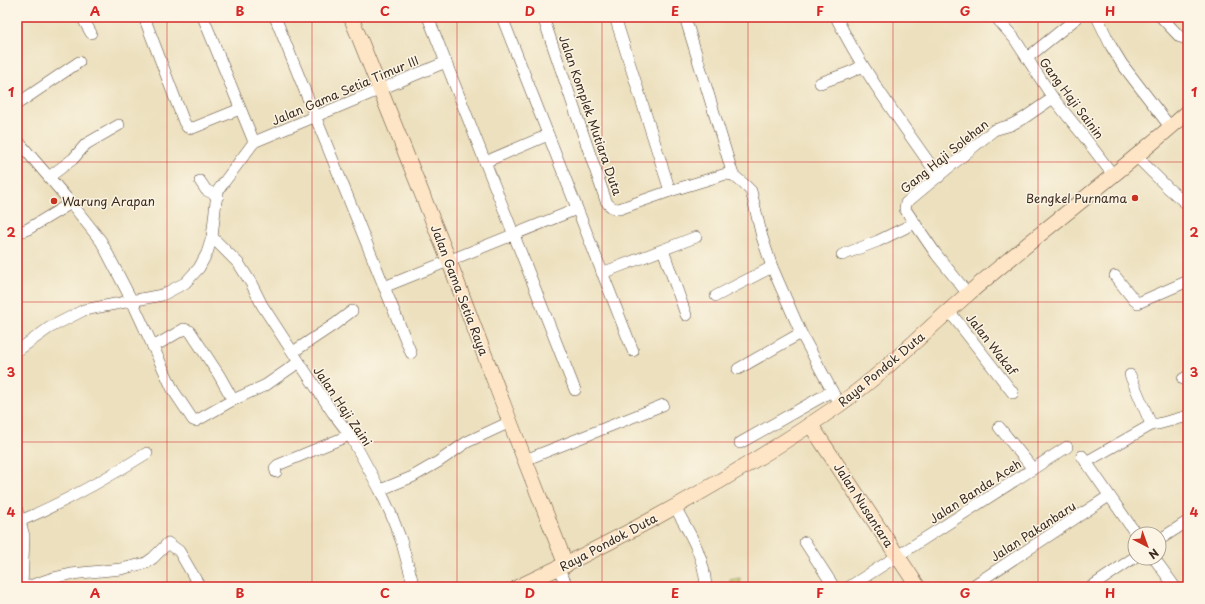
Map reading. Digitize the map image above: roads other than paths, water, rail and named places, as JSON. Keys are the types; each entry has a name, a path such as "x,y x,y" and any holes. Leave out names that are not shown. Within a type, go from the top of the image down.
{"main road":[{"name":"Jalan Gama Setia Raya","path":"351,17 449,261 525,460 562,567"},
{"name":"Raya Pondok Duta","path":"518,587 608,544 675,507 810,424 836,398 865,386 968,294 1137,157 1188,112"},
{"name":"Jalan Nusantara","path":"810,424 918,587"}],"street":[{"path":"82,17 91,33"},
{"path":"144,17 187,127 193,128 240,109"},
{"path":"17,351 39,334 84,310 132,302 162,294 185,283 199,268 207,253 212,237 219,189 254,142 203,17"},
{"path":"275,17 411,353"},
{"path":"428,17 575,390"},
{"path":"502,17 633,351"},
{"name":"Jalan Komplek Mutiara Duta","path":"545,17 547,27 603,193 609,206 614,209 619,209 670,191 726,174 740,180"},
{"path":"614,17 670,191"},
{"path":"684,17 740,180 751,191 762,237 772,268 801,333 836,398 740,443"},
{"path":"836,17 863,66 939,177"},
{"name":"Gang Haji Sainin","path":"998,17 1053,98 1113,175"},
{"path":"1027,58 1078,17"},
{"path":"1098,17 1111,46 1122,64 1171,128"},
{"path":"1161,17 1180,37 1188,39"},
{"path":"17,104 79,62"},
{"name":"Jalan Gama Setia Timur III","path":"254,142 446,62"},
{"path":"820,83 863,66"},
{"name":"Gang Haji Solehan","path":"968,294 936,254 905,209 906,203 994,130 1011,125 1024,118 1053,98"},
{"path":"50,177 73,159 86,144 119,125"},
{"path":"486,162 548,135"},
{"path":"17,140 50,177 101,241 132,302 173,390 193,420 196,421 233,400 266,385 296,357 352,310"},
{"path":"1137,157 1168,188 1188,205"},
{"path":"200,181 206,190 218,196"},
{"path":"17,233 28,229 71,203"},
{"path":"384,287 577,209"},
{"path":"842,255 878,241 915,223"},
{"name":"Jalan Haji Zaini","path":"212,237 239,264 262,305 333,413 350,434 380,490 401,540 414,587"},
{"path":"602,273 696,237"},
{"path":"663,250 686,315"},
{"path":"716,296 772,268"},
{"path":"1114,276 1136,303 1188,281"},
{"name":"Jalan Wakaf","path":"949,311 1013,393"},
{"path":"153,347 184,329 190,331 233,400"},
{"path":"738,368 801,333"},
{"path":"1130,375 1148,420 1153,424"},
{"path":"525,460 663,406"},
{"path":"1130,526 1084,459 1153,424 1188,416"},
{"path":"380,490 418,473 438,462 467,442 510,422"},
{"path":"999,427 1033,469"},
{"path":"276,472 275,468 278,464 350,434"},
{"name":"Jalan Banda Aceh","path":"849,587 1067,447"},
{"path":"22,587 24,536 19,515 53,507 90,488 147,453"},
{"name":"Jalan Pakanbaru","path":"971,587 1109,496"},
{"path":"675,507 698,549 703,562 706,587"},
{"path":"1167,535 1188,521"},
{"path":"805,542 834,587"},
{"path":"27,587 53,578 71,574 122,569 146,563 168,543 179,551 200,587"},
{"path":"1091,587 1127,562"},
{"path":"1160,566 1175,587"},
{"path":"562,567 568,587"}],"place":[{"name":"Bengkel Purnama","path":"1135,198"},
{"name":"Warung Arapan","path":"54,201"}]}
